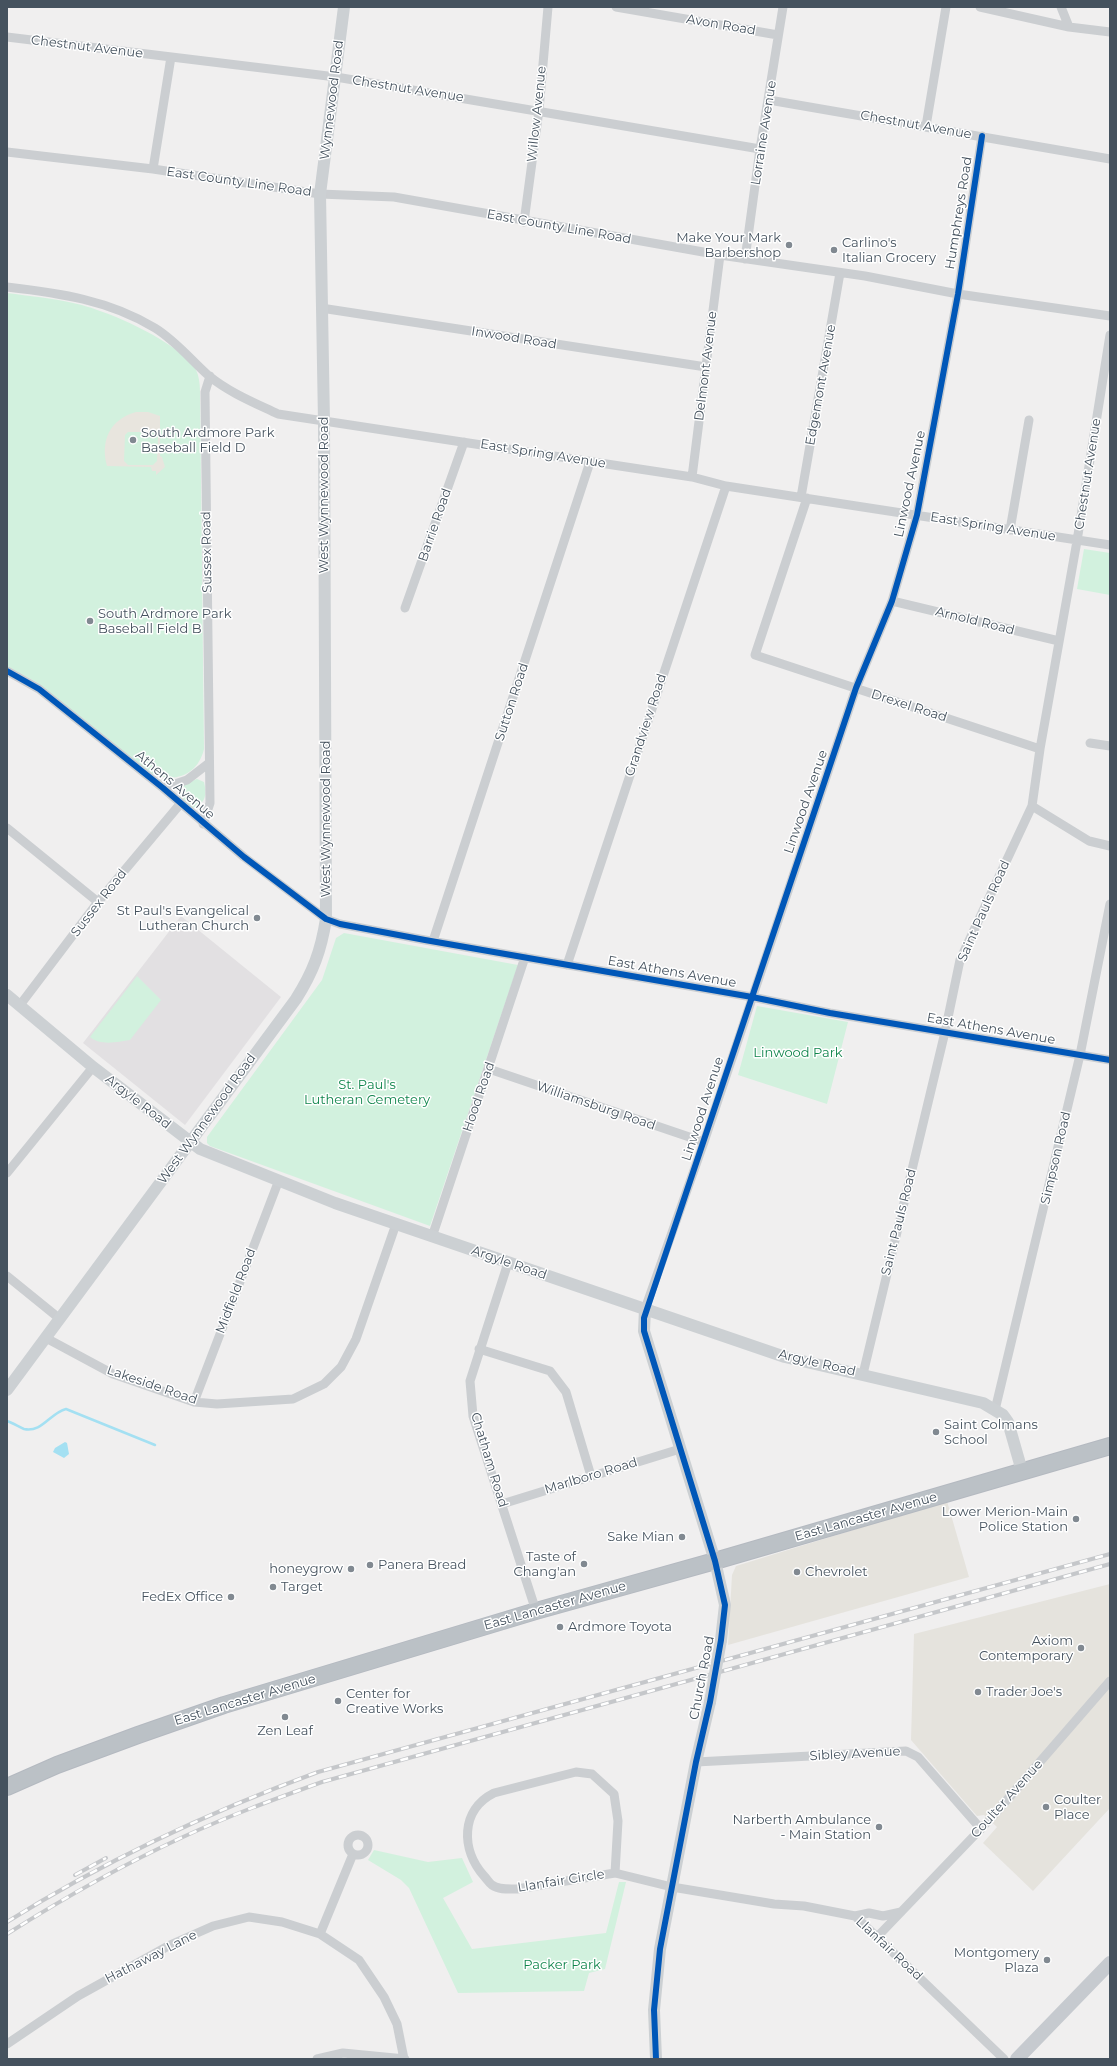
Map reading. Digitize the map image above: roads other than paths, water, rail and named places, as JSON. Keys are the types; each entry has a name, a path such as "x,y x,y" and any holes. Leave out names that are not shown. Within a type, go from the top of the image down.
{"highway":[{"name":"East Lancaster Avenue","path":"7,1787 57,1765 138,1734 224,1705 536,1611 715,1561 1110,1446"}],"main road":[{"path":"1017,2059 1110,1963"}],"street":[{"name":"Wynnewood Road","path":"320,194 344,7"},
{"name":"Willow Avenue","path":"524,222 539,110 548,7"},
{"name":"Avon Road","path":"616,7 778,35"},
{"name":"Lorraine Avenue","path":"745,259 760,149 783,7"},
{"path":"926,126 946,7"},
{"path":"980,7 1069,27 1110,32"},
{"path":"1061,7 1069,27"},
{"name":"Chestnut Avenue","path":"7,37 336,77 539,110 760,149"},
{"path":"153,169 171,57"},
{"name":"Chestnut Avenue","path":"769,100 1110,159"},
{"name":"Humphreys Road","path":"958,294 982,136"},
{"name":"East County Line Road","path":"7,152 153,169 320,194 394,197 524,222 720,255 840,273 958,294 1110,316"},
{"name":"West Wynnewood Road","path":"7,1390 296,999 309,978 321,947 326,919 324,422 320,194"},
{"name":"Delmont Avenue","path":"692,477 720,255"},
{"name":"Edgemont Avenue","path":"755,655 804,498 840,273"},
{"name":"East Spring Avenue","path":"7,286 82,298 131,315 164,335 210,376 237,394 278,414 692,477 726,486 1110,545"},
{"name":"Linwood Avenue","path":"645,1309 704,1142 856,688 892,601 917,515 958,294"},
{"name":"Inwood Road","path":"321,308 706,368"},
{"name":"Chestnut Avenue","path":"1077,541 1110,335"},
{"name":"Sussex Road","path":"203,824 210,803 205,392 210,376"},
{"path":"1010,530 1029,420"},
{"name":"Barrie Road","path":"405,608 464,442"},
{"name":"Sutton Road","path":"433,941 590,462"},
{"name":"Grandview Road","path":"567,965 726,486"},
{"name":"Saint Pauls Road","path":"863,1374 945,1032 960,960 1032,806 1040,749 1077,541"},
{"name":"Arnold Road","path":"892,601 1059,642"},
{"name":"Drexel Road","path":"755,655 1040,749"},
{"name":"Athens Avenue","path":"7,671 39,689 163,788 203,824 244,857 326,919"},
{"path":"1090,743 1110,746"},
{"path":"163,788 187,780 209,763"},
{"name":"Sussex Road","path":"20,1005 98,902 181,803"},
{"path":"1032,806 1089,841 1110,846"},
{"path":"7,828 98,902"},
{"name":"Simpson Road","path":"995,1410 1080,1055 1110,904"},
{"name":"East Athens Avenue","path":"326,919 340,924 830,1013 1110,1060"},
{"name":"Hood Road","path":"432,1237 525,957"},
{"name":"Argyle Road","path":"7,995 93,1067 200,1149 432,1237 785,1357 983,1403 995,1410 1008,1422 1022,1471"},
{"path":"7,1173 93,1067"},
{"name":"Williamsburg Road","path":"489,1069 704,1142"},
{"name":"Midfield Road","path":"194,1402 279,1180"},
{"name":"Lakeside Road","path":"46,1338 113,1374 194,1402 217,1404 279,1402 293,1399 324,1384 341,1367 356,1339 396,1224"},
{"name":"Chatham Road","path":"508,1263 479,1348 470,1380 473,1416 536,1611"},
{"path":"7,1276 60,1319"},
{"name":"Church Road","path":"645,1309 644,1331 715,1561 725,1605 722,1640 696,1762 660,1949 654,2010 656,2059"},
{"path":"479,1348 550,1371 566,1392 591,1476"},
{"name":"Marlboro Road","path":"502,1504 680,1449"},
{"name":"Coulter Avenue","path":"878,1936 982,1828 1110,1682"},
{"name":"Sibley Avenue","path":"696,1762 906,1751 918,1758 982,1828"},
{"name":"Llanfair Circle","path":"615,1873 618,1821 614,1794 592,1774 576,1772 494,1792 487,1796 471,1814 467,1831 469,1850 474,1862 493,1886 505,1889 517,1889 615,1873 672,1887"},
{"path":"320,1934 353,1854"},
{"name":"Llanfair Road","path":"672,1887 774,1904 804,1906 855,1916 878,1936 1004,2059"},
{"path":"855,1916 869,1913 883,1916 901,1912"},
{"name":"Hathaway Lane","path":"7,2044 78,1996 170,1945 214,1926 249,1917 282,1922 320,1934 359,1960 384,1997 397,2024 405,2059"},
{"path":"317,2059 342,2053 405,2059"}],"water":[{"path":"65,1442 67,1443 69,1454 64,1458 53,1452 55,1448"}],"waterway":[{"path":"7,1421 24,1429 36,1428 55,1414 66,1409 155,1445"}],"railway":[{"path":"7,1922 82,1878 159,1839 277,1787 318,1772 1110,1554"},
{"path":"7,1934 94,1882 160,1848 234,1815 322,1782 1110,1564"},
{"path":"75,1875 106,1858"}],"place":[{"name":"Make Your Mark Barbershop","path":"789,245"},
{"name":"Carlino's Italian Grocery","path":"834,250"},
{"name":"South Ardmore Park Baseball Field D","path":"133,440"},
{"name":"South Ardmore Park Baseball Field B","path":"90,621"},
{"name":"St Paul's Evangelical Lutheran Church","path":"257,918"},
{"name":"Saint Colmans School","path":"936,1432"},
{"name":"Lower Merion-Main Police Station","path":"1076,1519"},
{"name":"Sake Mian","path":"682,1537"},
{"name":"Taste of Chang'an","path":"584,1564"},
{"name":"Panera Bread","path":"370,1565"},
{"name":"honeygrow","path":"351,1569"},
{"name":"Chevrolet","path":"797,1572"},
{"name":"Target","path":"273,1587"},
{"name":"FedEx Office","path":"231,1597"},
{"name":"Ardmore Toyota","path":"560,1627"},
{"name":"Axiom Contemporary","path":"1081,1648"},
{"name":"Trader Joe's","path":"978,1692"},
{"name":"Center for Creative Works","path":"338,1701"},
{"name":"Zen Leaf","path":"285,1717"},
{"name":"Coulter Place","path":"1046,1807"},
{"name":"Narberth Ambulance - Main Station","path":"879,1827"},
{"name":"Montgomery Plaza","path":"1047,1960"}],"park label":[{"name":"Linwood Park","path":"798,1053"},
{"name":"St. Paul's Lutheran Cemetery","path":"367,1092"},
{"name":"Packer Park","path":"562,1965"}]}
